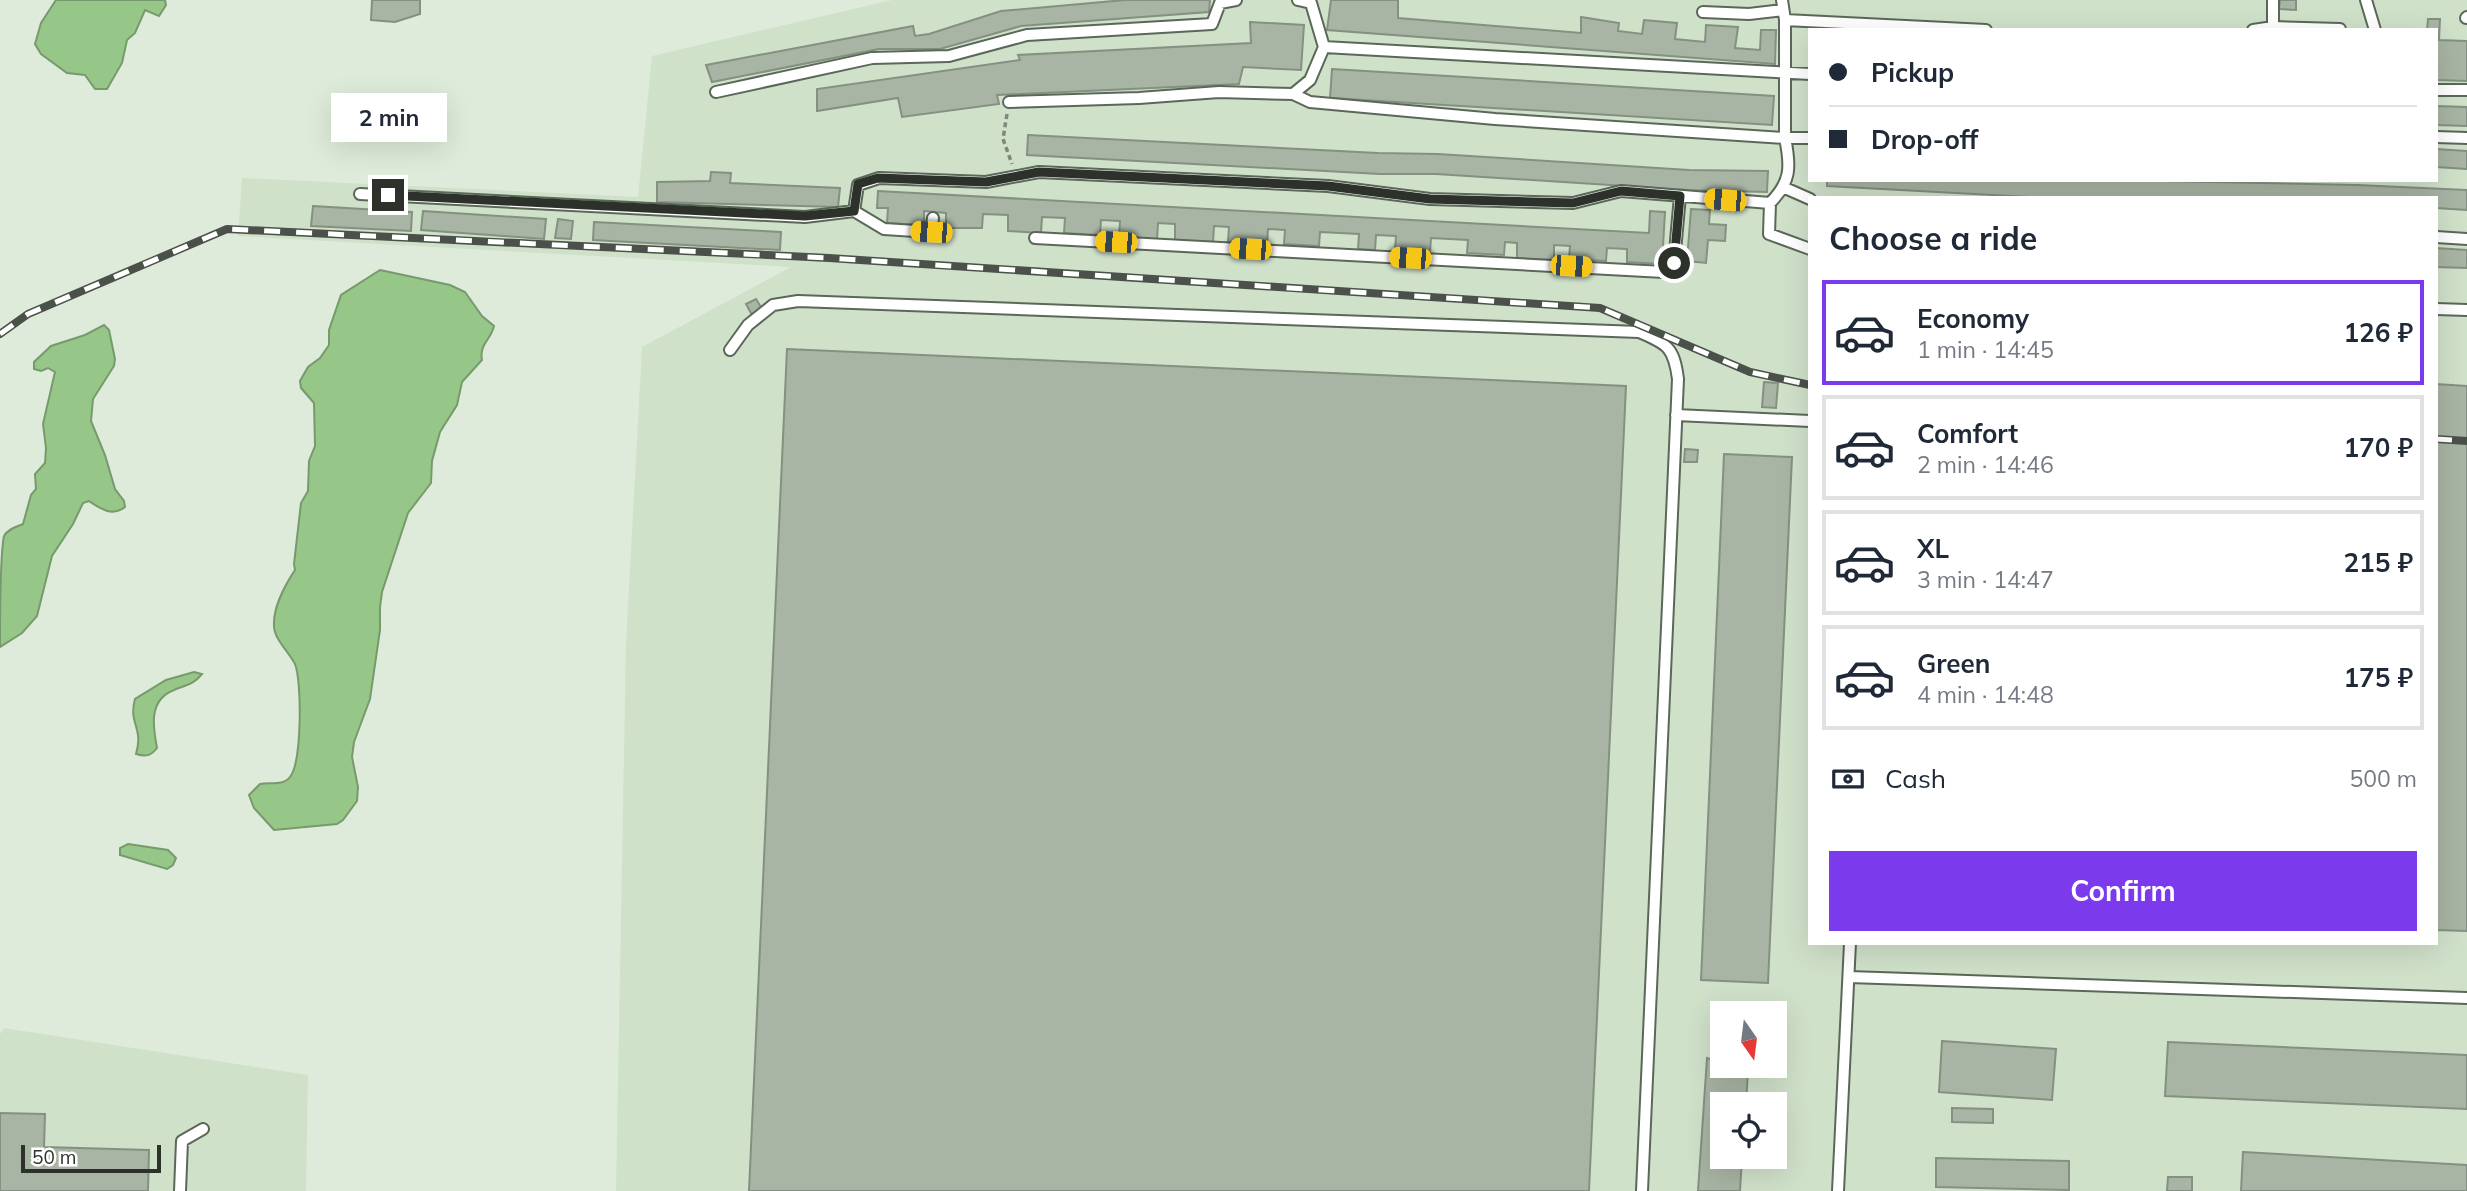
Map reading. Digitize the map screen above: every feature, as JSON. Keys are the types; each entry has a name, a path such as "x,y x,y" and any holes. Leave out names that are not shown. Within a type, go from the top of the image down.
{"lane":[{"path":"1293,94 1310,80 1324,47 1311,3 1298,0"},
{"path":"2273,0 2273,28"},
{"path":"2365,0 2374,28"},
{"path":"716,92 872,58 949,56 1027,34 1212,24 1220,3 1230,1"},
{"path":"1783,10 1785,138 1789,156 1785,188 1770,203 1769,234 1808,249"},
{"path":"1703,12 1749,15 1783,10 1966,28"},
{"path":"1324,47 1808,74"},
{"path":"2438,89 2467,90"},
{"path":"1009,102 1139,98 1219,92 1293,94 1310,102 1495,118 1808,138"},
{"path":"2438,136 2467,138"},
{"path":"854,211 858,184 878,178 986,182 1039,172 1314,186 1430,199 1573,203 1621,191 1770,203"},
{"path":"1785,188 1808,198"},
{"path":"360,194 805,216 854,211 884,229 931,232 933,218"},
{"path":"1035,238 1664,271 1674,263 1680,196"},
{"path":"2438,237 2467,239"},
{"path":"730,350 748,325 773,305 798,301 1639,332 1662,341 1675,357 1678,379 1642,1191"},
{"path":"2438,309 2467,310"},
{"path":"1676,415 1808,421"},
{"path":"1838,1191 1850,945"},
{"path":"1849,976 2467,998"},
{"path":"180,1191 183,1141 203,1129"}],"path":[{"path":"1009,102 1003,139 1016,176"}],"shaded area":[{"path":"56,0 165,0 166,5 159,16 145,10 135,33 127,40 122,63 107,89 95,89 85,75 67,73 41,54 35,44 41,23"},
{"path":"892,0 2467,0 2467,1191 616,1191 626,643 642,347 791,267 238,236 242,178 638,197 652,56"},
{"path":"380,270 450,285 465,292 482,316 494,326 482,350 482,360 462,382 457,405 440,432 432,461 431,483 408,513 382,592 380,630 370,699 354,742 352,757 358,787 357,801 337,824 274,830 254,808 249,795 260,784 287,780 294,769 297,756 300,722 297,673 295,664 276,636 274,619 284,590 295,570 301,503 308,491 309,461 315,446 314,403 301,388 300,381 308,367 320,358 329,345 329,330 341,295"},
{"path":"104,325 109,330 115,359 114,366 93,399 91,421 115,489 125,507 111,512 89,501 83,503 52,556 37,616 22,633 0,647 4,536 23,524 31,495 36,489 35,474 45,463 43,424 55,372 48,368 41,371 34,369 34,362 51,346 85,335"},
{"path":"194,672 202,674 192,683 166,695 156,707 154,731 157,748 148,755 136,754 138,738 133,714 135,699 166,680"},
{"path":"128,844 168,850 176,858 173,865 167,869 120,855 120,848"},
{"path":"4,1028 308,1075 306,1191 0,1191 0,1034"}],"building":[{"path":"372,0 420,0 420,14 395,22 371,20"},
{"path":"1125,0 1210,0 1209,12 1021,26 940,49 879,49 712,82 706,65 913,26 915,36 929,34 1001,11"},
{"path":"1331,0 1398,0 1398,18 1581,33 1581,17 1619,23 1618,31 1642,34 1644,20 1677,23 1675,39 1705,42 1706,25 1738,27 1735,48 1760,50 1761,30 1776,30 1775,64 1327,30"},
{"path":"2280,0 2296,0 2296,10 2279,9"},
{"path":"2428,19 2440,19 2439,40 2467,41 2467,81 2438,80 2438,28 2427,28"},
{"path":"1250,22 1304,25 1301,70 1243,67 1239,84 997,95 999,104 902,117 898,98 817,111 817,89 1020,60 1018,55 1251,43"},
{"path":"1332,69 1774,96 1772,125 1330,98"},
{"path":"2438,106 2467,107 2467,126 2438,125"},
{"path":"1028,135 1438,154 1689,170 1768,171 1767,192 1027,155"},
{"path":"2438,149 2467,151 2467,169 2438,167"},
{"path":"711,172 731,173 730,183 840,188 838,207 657,202 657,182 710,181"},
{"path":"1827,182 2208,182 2357,185 2467,190 2467,210 2438,208 2438,196 2012,196 1827,186"},
{"path":"878,191 1649,233 1650,211 1665,212 1662,264 1627,262 1627,249 1607,248 1606,261 1569,259 1570,246 1554,245 1554,260 1517,258 1517,243 1505,242 1504,255 1467,253 1468,240 1431,238 1430,252 1395,250 1396,236 1376,235 1375,250 1358,249 1359,234 1320,232 1319,246 1284,244 1285,230 1268,229 1267,244 1228,242 1229,227 1214,226 1213,243 1175,241 1175,224 1158,223 1157,240 1119,238 1120,221 1101,220 1100,235 1064,233 1065,218 1042,217 1041,233 1008,231 1008,215 983,214 982,228 946,228 946,213 924,211 924,225 887,223 888,208 877,208"},
{"path":"313,206 412,212 411,231 311,226"},
{"path":"1691,209 1710,210 1709,224 1726,225 1725,241 1708,240 1706,263 1687,261"},
{"path":"423,211 546,219 544,239 421,230"},
{"path":"558,219 573,221 571,239 555,238"},
{"path":"594,222 781,232 780,250 593,240"},
{"path":"2438,248 2467,250 2467,268 2438,267"},
{"path":"756,299 762,309 752,315 746,304"},
{"path":"787,349 1626,386 1589,1191 749,1191"},
{"path":"1764,382 1778,383 1776,408 1762,407"},
{"path":"2438,384 2467,386 2467,931 2438,930"},
{"path":"1685,449 1698,450 1697,462 1684,462"},
{"path":"1724,454 1792,457 1768,983 1701,980"},
{"path":"1942,1041 2056,1049 2052,1100 1939,1092"},
{"path":"2168,1042 2467,1055 2467,1109 2165,1096"},
{"path":"1707,1058 1710,1059 1710,1078 1748,1078 1747,1092 1710,1092 1710,1169 1741,1169 1740,1191 1698,1191"},
{"path":"1952,1108 1993,1109 1993,1123 1952,1122"},
{"path":"0,1113 45,1114 44,1147 149,1150 148,1191 0,1191"},
{"path":"2243,1152 2467,1165 2467,1191 2241,1191"},
{"path":"1936,1158 2069,1161 2069,1190 1936,1187"},
{"path":"2168,1177 2192,1177 2192,1191 2167,1191"}],"railway":[{"path":"0,334 28,314 227,229 829,258 1600,308 1750,372 1808,385"},
{"path":"2438,439 2467,441"}],"route":[{"path":"388,195 805,216 854,211 858,184 878,178 986,182 1039,172 1328,186 1430,199 1573,203 1621,191 1680,196 1674,263"}]}
